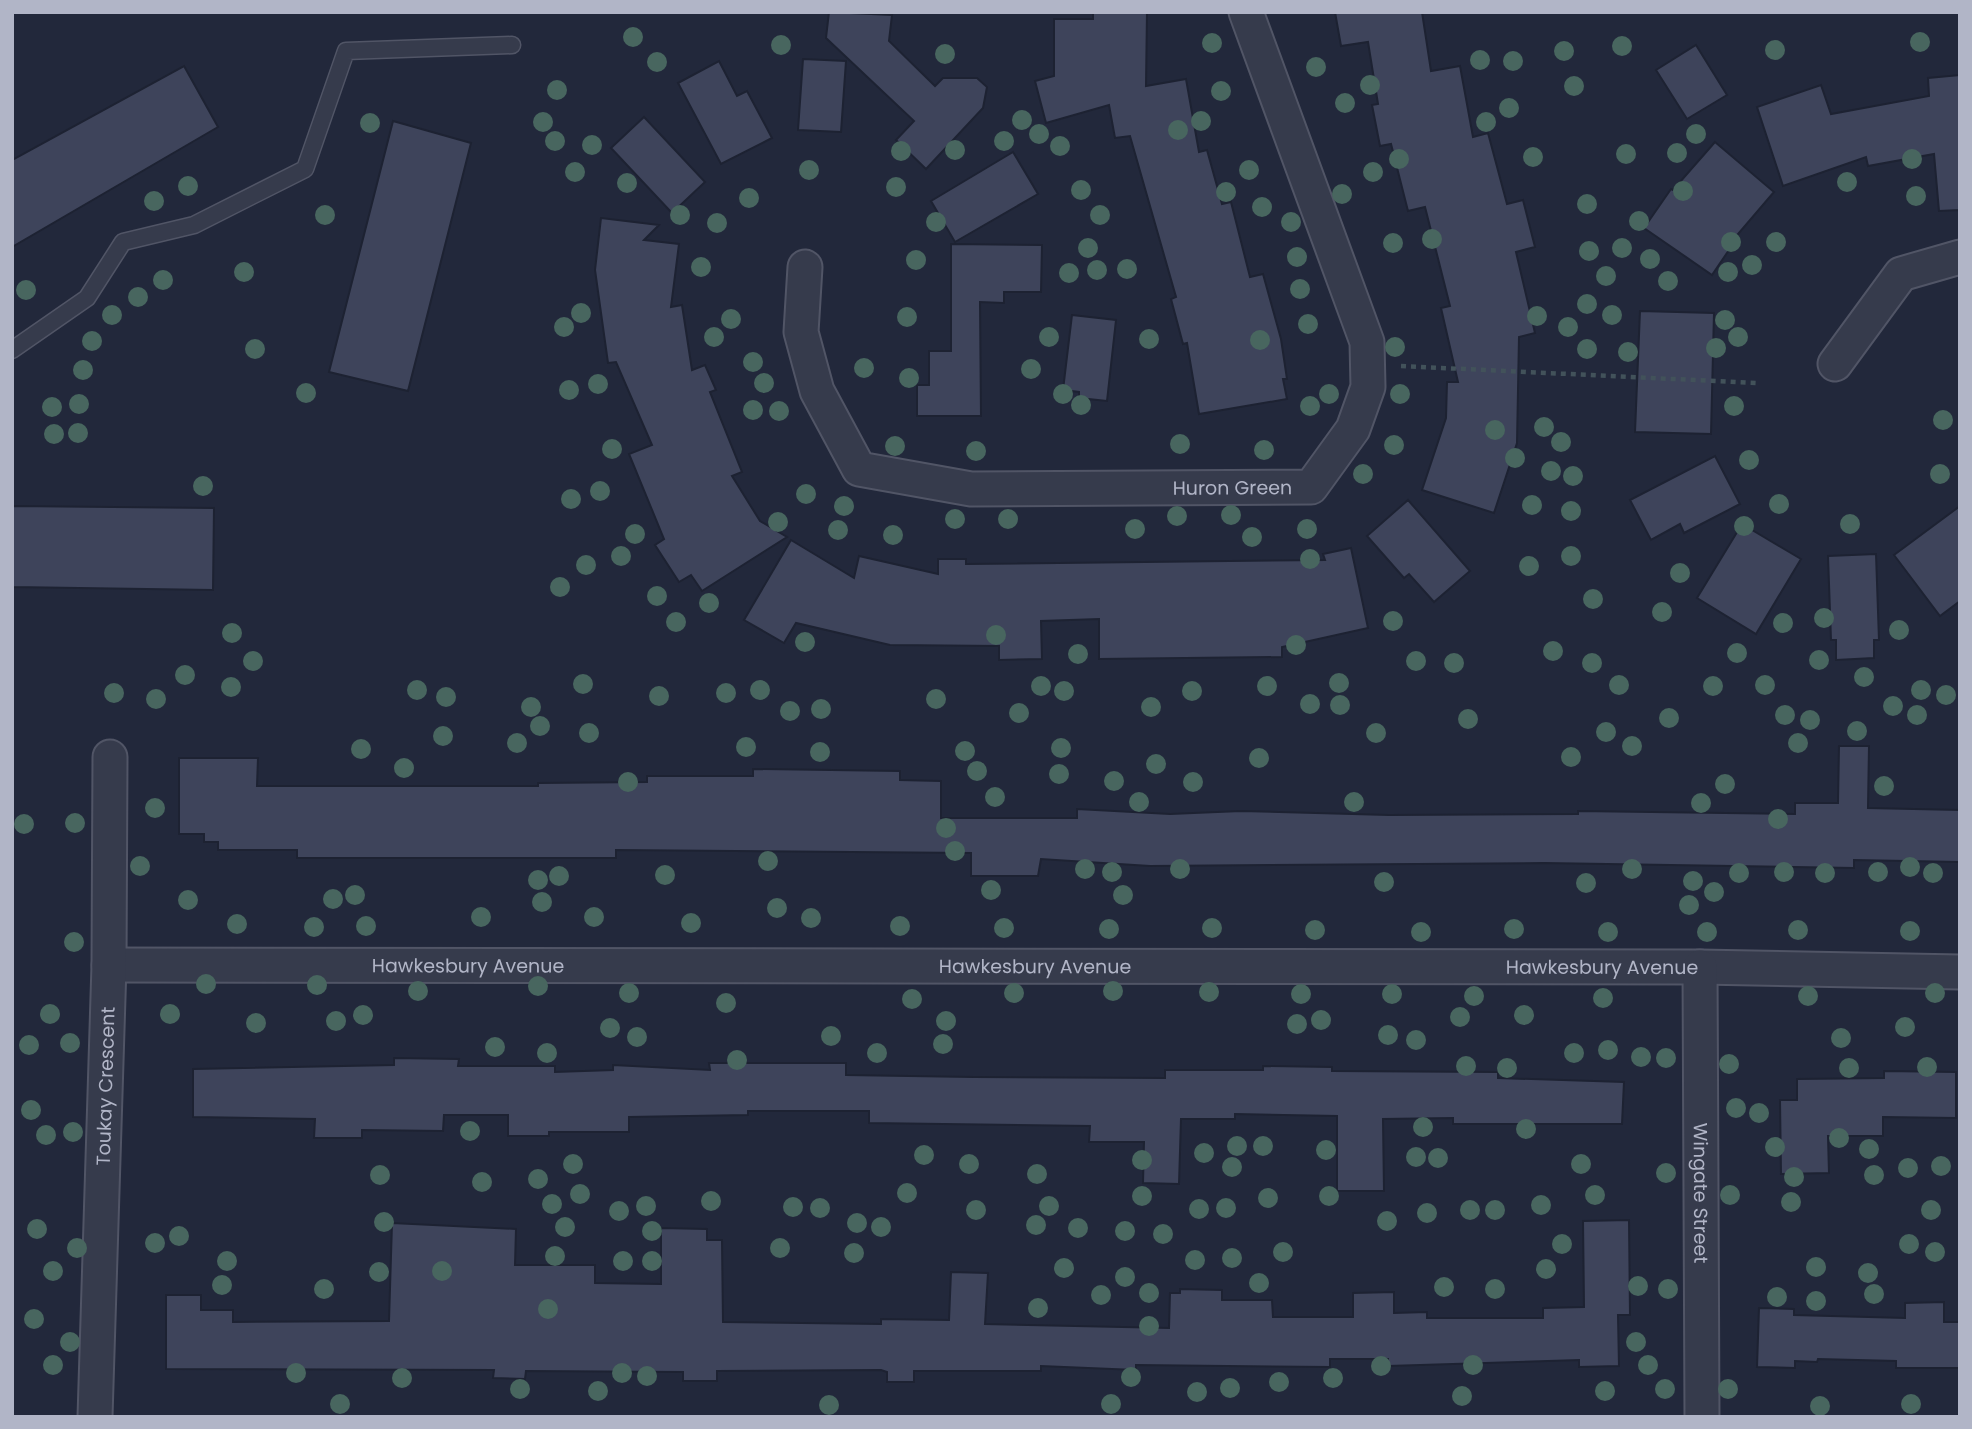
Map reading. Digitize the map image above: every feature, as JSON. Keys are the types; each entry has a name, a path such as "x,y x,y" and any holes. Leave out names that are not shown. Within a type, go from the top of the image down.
{"street":[{"name":"Huron Green","path":"805,267 800,332 817,391 859,469 971,489 1311,487 1353,429 1368,387 1367,341 1246,12"},
{"path":"1835,364 1901,274 1960,257"},
{"name":"Toukay Crescent","path":"95,1417 109,965 110,757"},
{"name":"Hawkesbury Avenue","path":"109,965 1700,967 1960,972"},
{"name":"Wingate Street","path":"1700,967 1702,1417"}],"lane":[{"path":"12,350 87,298 123,242 194,225 305,169 346,51 512,45"}],"path":[{"path":"1401,366 1757,383"}],"building":[{"path":"829,12 892,15 889,41 935,86 943,78 977,78 987,87 983,108 926,169 896,140 914,121 826,38"},
{"path":"1093,12 1147,12 1146,86 1186,79 1199,152 1207,150 1222,204 1231,202 1250,277 1263,274 1281,339 1287,399 1199,414 1187,343 1183,344 1171,299 1176,297 1130,136 1115,138 1109,105 1046,123 1035,81 1054,76 1054,19 1093,19"},
{"path":"1335,12 1422,12 1431,71 1460,66 1473,137 1488,133 1507,204 1523,200 1535,247 1516,252 1535,333 1519,337 1517,443 1494,513 1422,490 1446,418 1447,382 1458,382 1441,308 1450,306 1425,207 1408,211 1391,144 1380,146 1372,105 1378,104 1368,42 1341,46"},
{"path":"1696,45 1727,95 1687,119 1656,70"},
{"path":"803,59 846,61 841,132 798,130"},
{"path":"719,61 737,96 747,91 772,138 721,164 678,83"},
{"path":"184,66 218,127 12,247 12,160"},
{"path":"1960,75 1960,210 1939,211 1934,154 1868,166 1866,157 1783,186 1757,107 1821,85 1831,114 1929,96 1928,78"},
{"path":"644,117 705,182 672,213 611,148"},
{"path":"393,121 471,143 408,391 329,372"},
{"path":"1715,142 1774,192 1726,248 1729,250 1712,275 1644,228 1671,189 1673,190"},
{"path":"1013,152 1038,194 955,242 931,201"},
{"path":"601,218 659,225 644,240 679,244 671,307 682,305 692,370 705,365 716,390 710,392 742,472 732,476 760,521 787,537 702,591 691,575 679,582 655,545 664,539 629,454 652,445 616,362 608,363 595,270"},
{"path":"951,244 1042,245 1041,292 1004,292 1004,303 980,302 981,416 917,416 917,385 929,385 929,351 951,351"},
{"path":"1640,311 1714,313 1711,434 1635,432"},
{"path":"1072,315 1116,320 1107,401 1079,398 1079,392 1063,390"},
{"path":"1715,456 1740,504 1684,533 1680,524 1651,540 1630,500"},
{"path":"1408,500 1470,571 1434,602 1409,574 1404,578 1367,536"},
{"path":"12,506 214,508 213,590 12,587"},
{"path":"1960,506 1960,601 1940,616 1894,555"},
{"path":"1742,524 1801,559 1756,634 1697,598"},
{"path":"791,540 854,578 859,556 938,574 938,559 966,559 966,564 1325,560 1323,554 1351,548 1368,628 1282,647 1282,657 1099,659 1099,619 1041,621 1042,659 999,660 999,646 890,645 796,623 784,643 744,620"},
{"path":"1876,554 1879,640 1874,640 1874,658 1836,660 1836,640 1831,640 1828,556"},
{"path":"1839,746 1869,746 1868,808 1960,810 1960,862 1854,860 1854,868 1544,863 1150,866 1041,859 1038,876 971,876 971,853 616,850 616,858 297,858 297,850 218,850 218,842 204,842 204,834 179,834 179,758 258,758 257,786 538,786 538,783 647,782 647,776 753,776 753,769 900,771 900,780 941,781 941,818 1077,818 1077,809 1170,814 1241,811 1389,815 1578,814 1578,811 1795,814 1795,803 1838,803"},
{"path":"394,1058 459,1059 458,1066 555,1066 555,1072 613,1070 613,1065 710,1070 709,1063 846,1063 846,1075 1165,1078 1165,1070 1263,1070 1263,1066 1332,1067 1332,1071 1498,1072 1498,1078 1624,1082 1622,1124 1453,1124 1453,1118 1383,1119 1384,1191 1337,1191 1337,1116 1235,1114 1235,1119 1181,1119 1179,1184 1143,1183 1144,1142 1089,1142 1090,1126 869,1123 869,1111 748,1111 748,1115 629,1117 629,1132 549,1132 549,1136 508,1136 508,1115 444,1115 443,1131 362,1130 362,1138 314,1138 315,1119 193,1117 193,1069 394,1065"},
{"path":"1884,1071 1956,1072 1956,1118 1883,1117 1883,1136 1828,1136 1829,1173 1781,1174 1780,1100 1797,1100 1797,1079 1884,1078"},
{"path":"1629,1220 1630,1315 1618,1315 1619,1366 1579,1367 1579,1360 1388,1366 1388,1359 1330,1359 1330,1367 1136,1365 1136,1370 1041,1366 1041,1371 914,1371 914,1382 887,1382 887,1372 881,1370 717,1371 717,1381 683,1381 683,1372 526,1371 525,1379 493,1378 494,1370 166,1369 166,1295 201,1295 201,1310 233,1310 233,1322 389,1321 392,1223 516,1229 515,1265 595,1265 595,1283 661,1284 661,1228 707,1229 707,1240 722,1240 723,1322 881,1324 881,1319 949,1320 951,1272 988,1273 985,1324 1169,1328 1170,1293 1180,1293 1180,1289 1222,1290 1222,1300 1272,1300 1273,1317 1353,1317 1353,1293 1394,1292 1394,1313 1427,1312 1427,1318 1543,1318 1543,1308 1584,1307 1583,1221"},
{"path":"1944,1302 1944,1322 1960,1322 1960,1368 1896,1368 1896,1361 1818,1359 1817,1362 1795,1361 1795,1368 1757,1367 1759,1308 1794,1309 1794,1315 1905,1318 1905,1303"}]}
